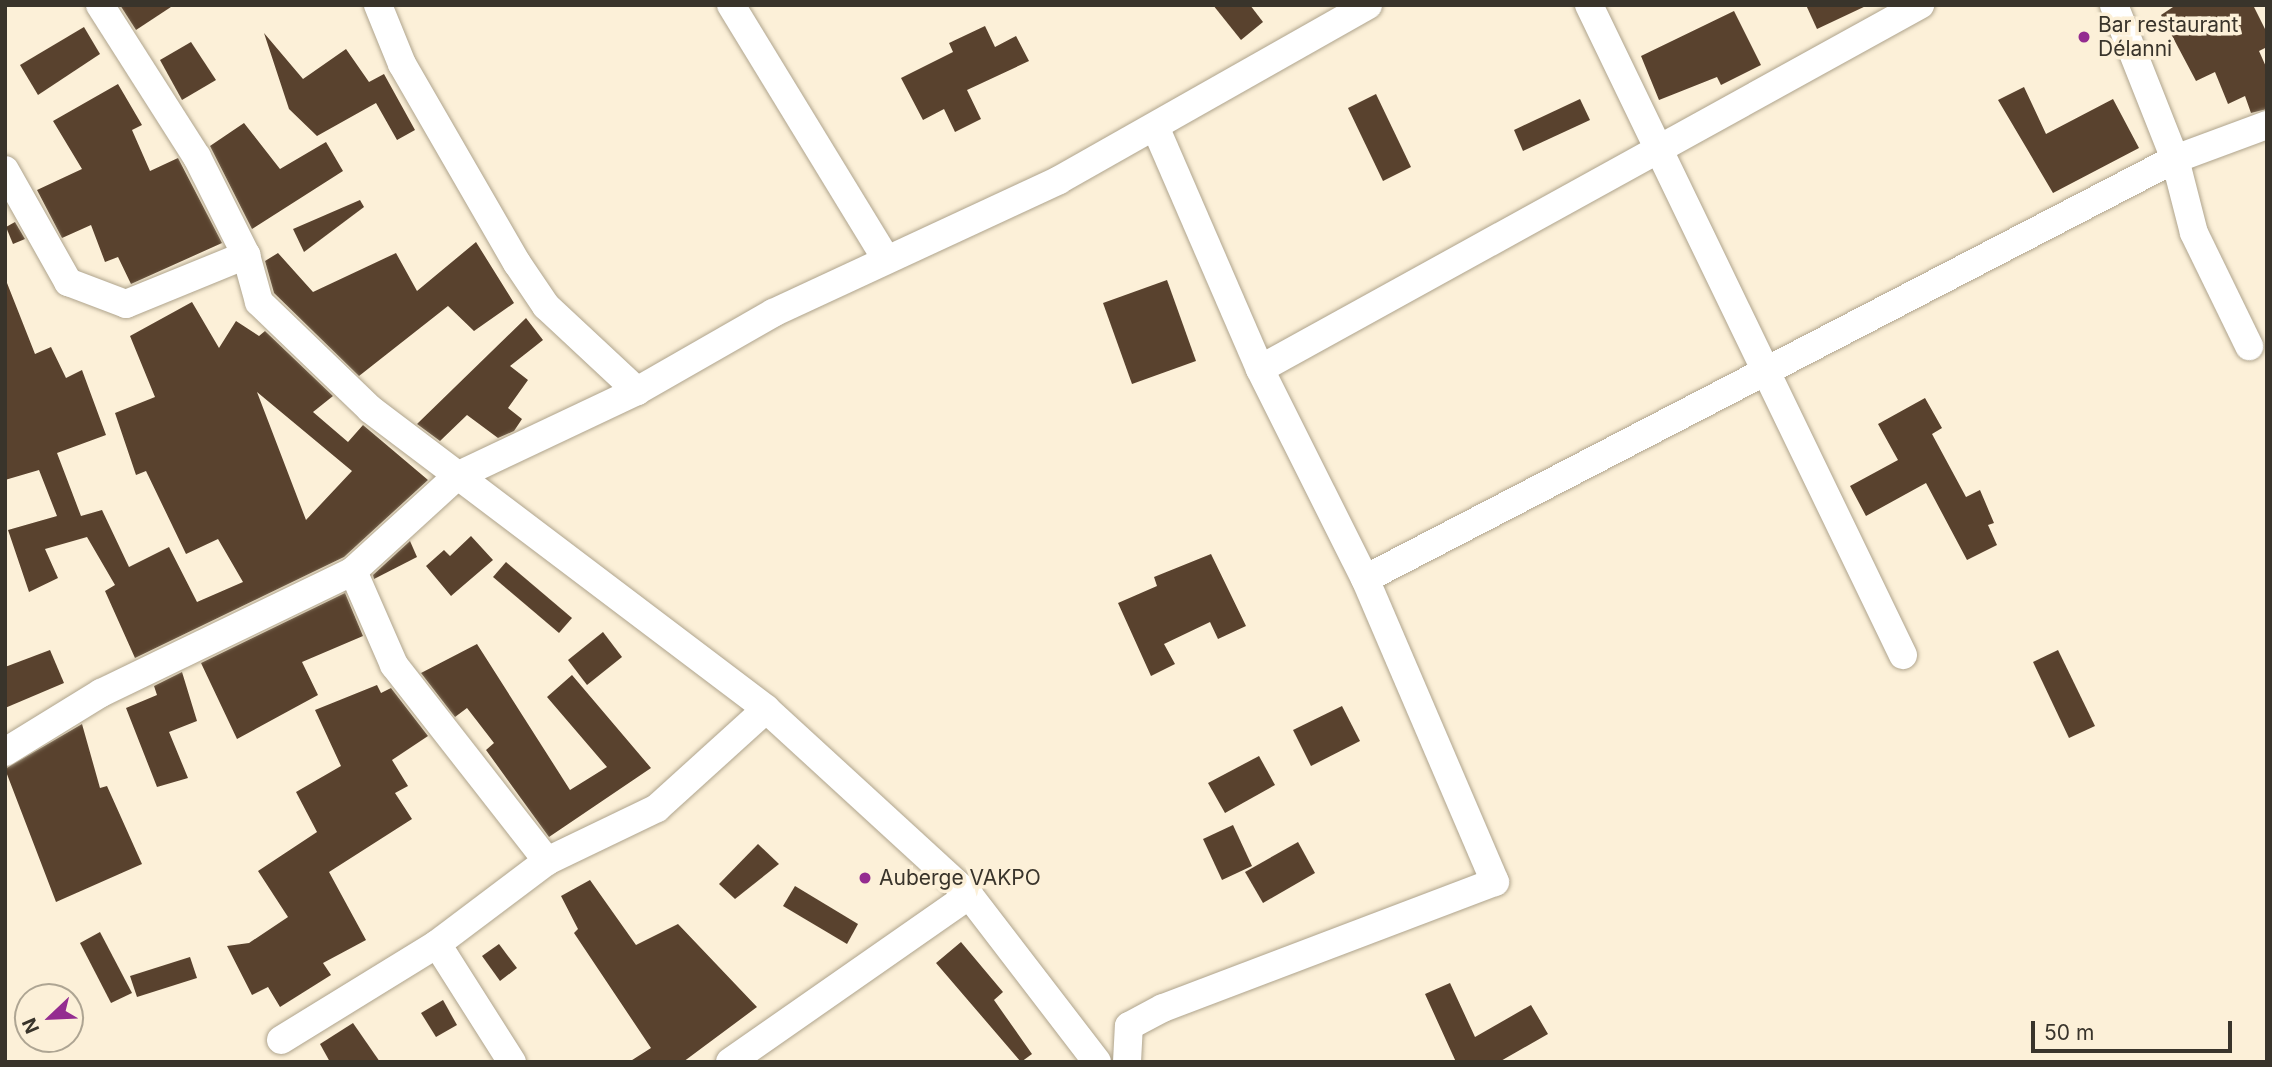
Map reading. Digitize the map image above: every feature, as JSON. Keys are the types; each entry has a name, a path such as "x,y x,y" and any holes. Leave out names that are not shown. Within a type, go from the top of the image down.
{"street":[{"path":"100,5 197,157 246,255 259,302 370,409 766,709 969,895 1097,1062"},
{"path":"378,5 402,64 517,263 546,306 637,391"},
{"path":"731,5 886,259"},
{"path":"5,752 101,693 353,571 457,476 637,391 773,313 1156,129 1368,5"},
{"path":"1589,5 1658,150 1770,370 1903,655"},
{"path":"1260,369 1920,5"},
{"path":"2114,5 2175,159 2194,233 2249,345"},
{"path":"1364,579 2175,159 2267,125"},
{"path":"1127,1062 1129,1026 1163,1008 1496,882 1364,579 1260,369 1156,129"},
{"path":"5,170 13,202 68,282 125,304 246,255"},
{"path":"353,571 394,665 547,861"},
{"path":"281,1040 436,944 547,861 657,807 766,709"},
{"path":"730,1062 969,895"},
{"path":"436,944 512,1062"}],"building":[{"path":"120,5 174,5 136,30"},
{"path":"1213,5 1250,5 1263,22 1241,40"},
{"path":"1806,5 1868,5 1817,29"},
{"path":"2176,5 2253,5 2267,33 2267,47 2259,51 2267,69 2267,109 2251,113 2245,96 2228,104 2215,72 2196,81 2161,15"},
{"path":"1734,11 1761,65 1721,85 1717,77 1659,100 1641,56"},
{"path":"985,26 995,47 1016,36 1029,61 967,90 981,119 955,132 944,109 923,120 901,78 953,52 949,43"},
{"path":"84,27 100,54 38,95 20,65"},
{"path":"264,33 303,79 346,49 369,82 384,74 415,130 397,140 376,103 317,136 289,109"},
{"path":"191,42 216,80 182,100 160,60"},
{"path":"118,84 142,125 132,130 150,171 178,158 222,243 131,284 118,257 105,262 91,225 62,238 37,190 82,169 53,121"},
{"path":"2024,87 2046,134 2113,99 2139,148 2053,193 1998,100"},
{"path":"1376,94 1411,167 1383,181 1348,108"},
{"path":"1580,99 1590,120 1523,151 1514,130"},
{"path":"244,123 280,169 326,142 343,171 252,229 210,146"},
{"path":"360,200 364,207 304,252 293,229"},
{"path":"15,222 25,239 13,244 6,227"},
{"path":"476,242 514,303 474,331 448,306 359,376 274,293 265,261 278,253 313,292 396,253 417,291"},
{"path":"1167,280 1196,361 1132,384 1103,303"},
{"path":"7,283 35,354 51,347 66,378 82,370 106,435 57,453 81,516 102,510 129,567 169,547 197,602 243,582 218,539 186,554 146,471 136,475 115,413 155,397 130,336 192,302 219,348 236,321 259,336 265,331 333,396 313,412 348,442 363,425 428,480 344,557 135,658 105,591 115,585 87,537 45,549 58,578 29,592 8,530 57,516 39,470 5,480","holes":["257,392 352,471 306,520"]},
{"path":"526,318 543,340 510,366 528,380 508,408 522,419 514,431 498,438 467,415 440,441 417,424"},
{"path":"1925,398 1942,428 1932,434 1966,497 1980,490 1994,523 1988,525 1997,545 1967,560 1926,483 1866,516 1850,486 1898,460 1878,424"},
{"path":"471,536 493,560 451,596 426,566 444,550 450,556"},
{"path":"410,541 417,557 374,579 373,575"},
{"path":"1211,554 1246,626 1218,639 1210,622 1164,644 1175,664 1151,676 1118,603 1157,586 1154,577"},
{"path":"506,562 572,618 559,633 493,577"},
{"path":"345,593 363,636 302,662 318,695 237,739 201,663"},
{"path":"603,632 622,657 587,685 568,660"},
{"path":"477,644 570,790 607,767 547,697 572,675 651,768 549,837 486,750 494,743 467,708 455,717 421,673"},
{"path":"50,650 64,683 5,708 5,667"},
{"path":"2058,650 2095,726 2069,738 2033,662"},
{"path":"182,672 197,721 169,732 188,778 157,787 126,708 157,695 154,686"},
{"path":"377,685 381,693 391,688 428,736 392,760 408,786 395,793 412,819 329,872 366,940 323,963 331,975 280,1007 268,987 252,995 227,946 249,943 288,917 258,871 317,832 296,792 341,766 315,710"},
{"path":"1342,706 1360,741 1311,766 1293,730"},
{"path":"82,724 100,788 107,786 142,864 56,902 5,769"},
{"path":"1259,756 1275,785 1225,813 1208,783"},
{"path":"1233,825 1252,866 1222,880 1203,839"},
{"path":"1298,842 1315,873 1263,903 1245,872"},
{"path":"758,844 779,864 735,899 719,884"},
{"path":"590,880 636,945 678,924 757,1007 683,1062 629,1062 651,1048 574,933 578,929 561,896"},
{"path":"795,886 858,924 847,944 783,906"},
{"path":"100,932 132,993 111,1003 80,943"},
{"path":"961,942 1003,992 994,1000 1032,1054 1021,1062 936,963"},
{"path":"499,944 517,968 500,981 482,956"},
{"path":"190,957 197,978 137,997 130,976"},
{"path":"1450,983 1475,1037 1531,1005 1548,1034 1499,1062 1456,1062 1425,994"},
{"path":"443,1000 457,1025 436,1037 421,1013"},
{"path":"353,1023 380,1062 330,1062 320,1044"}],"place":[{"name":"Bar restaurant Délanni","path":"2084,37"},
{"name":"Auberge VAKPO","path":"865,878"}]}
